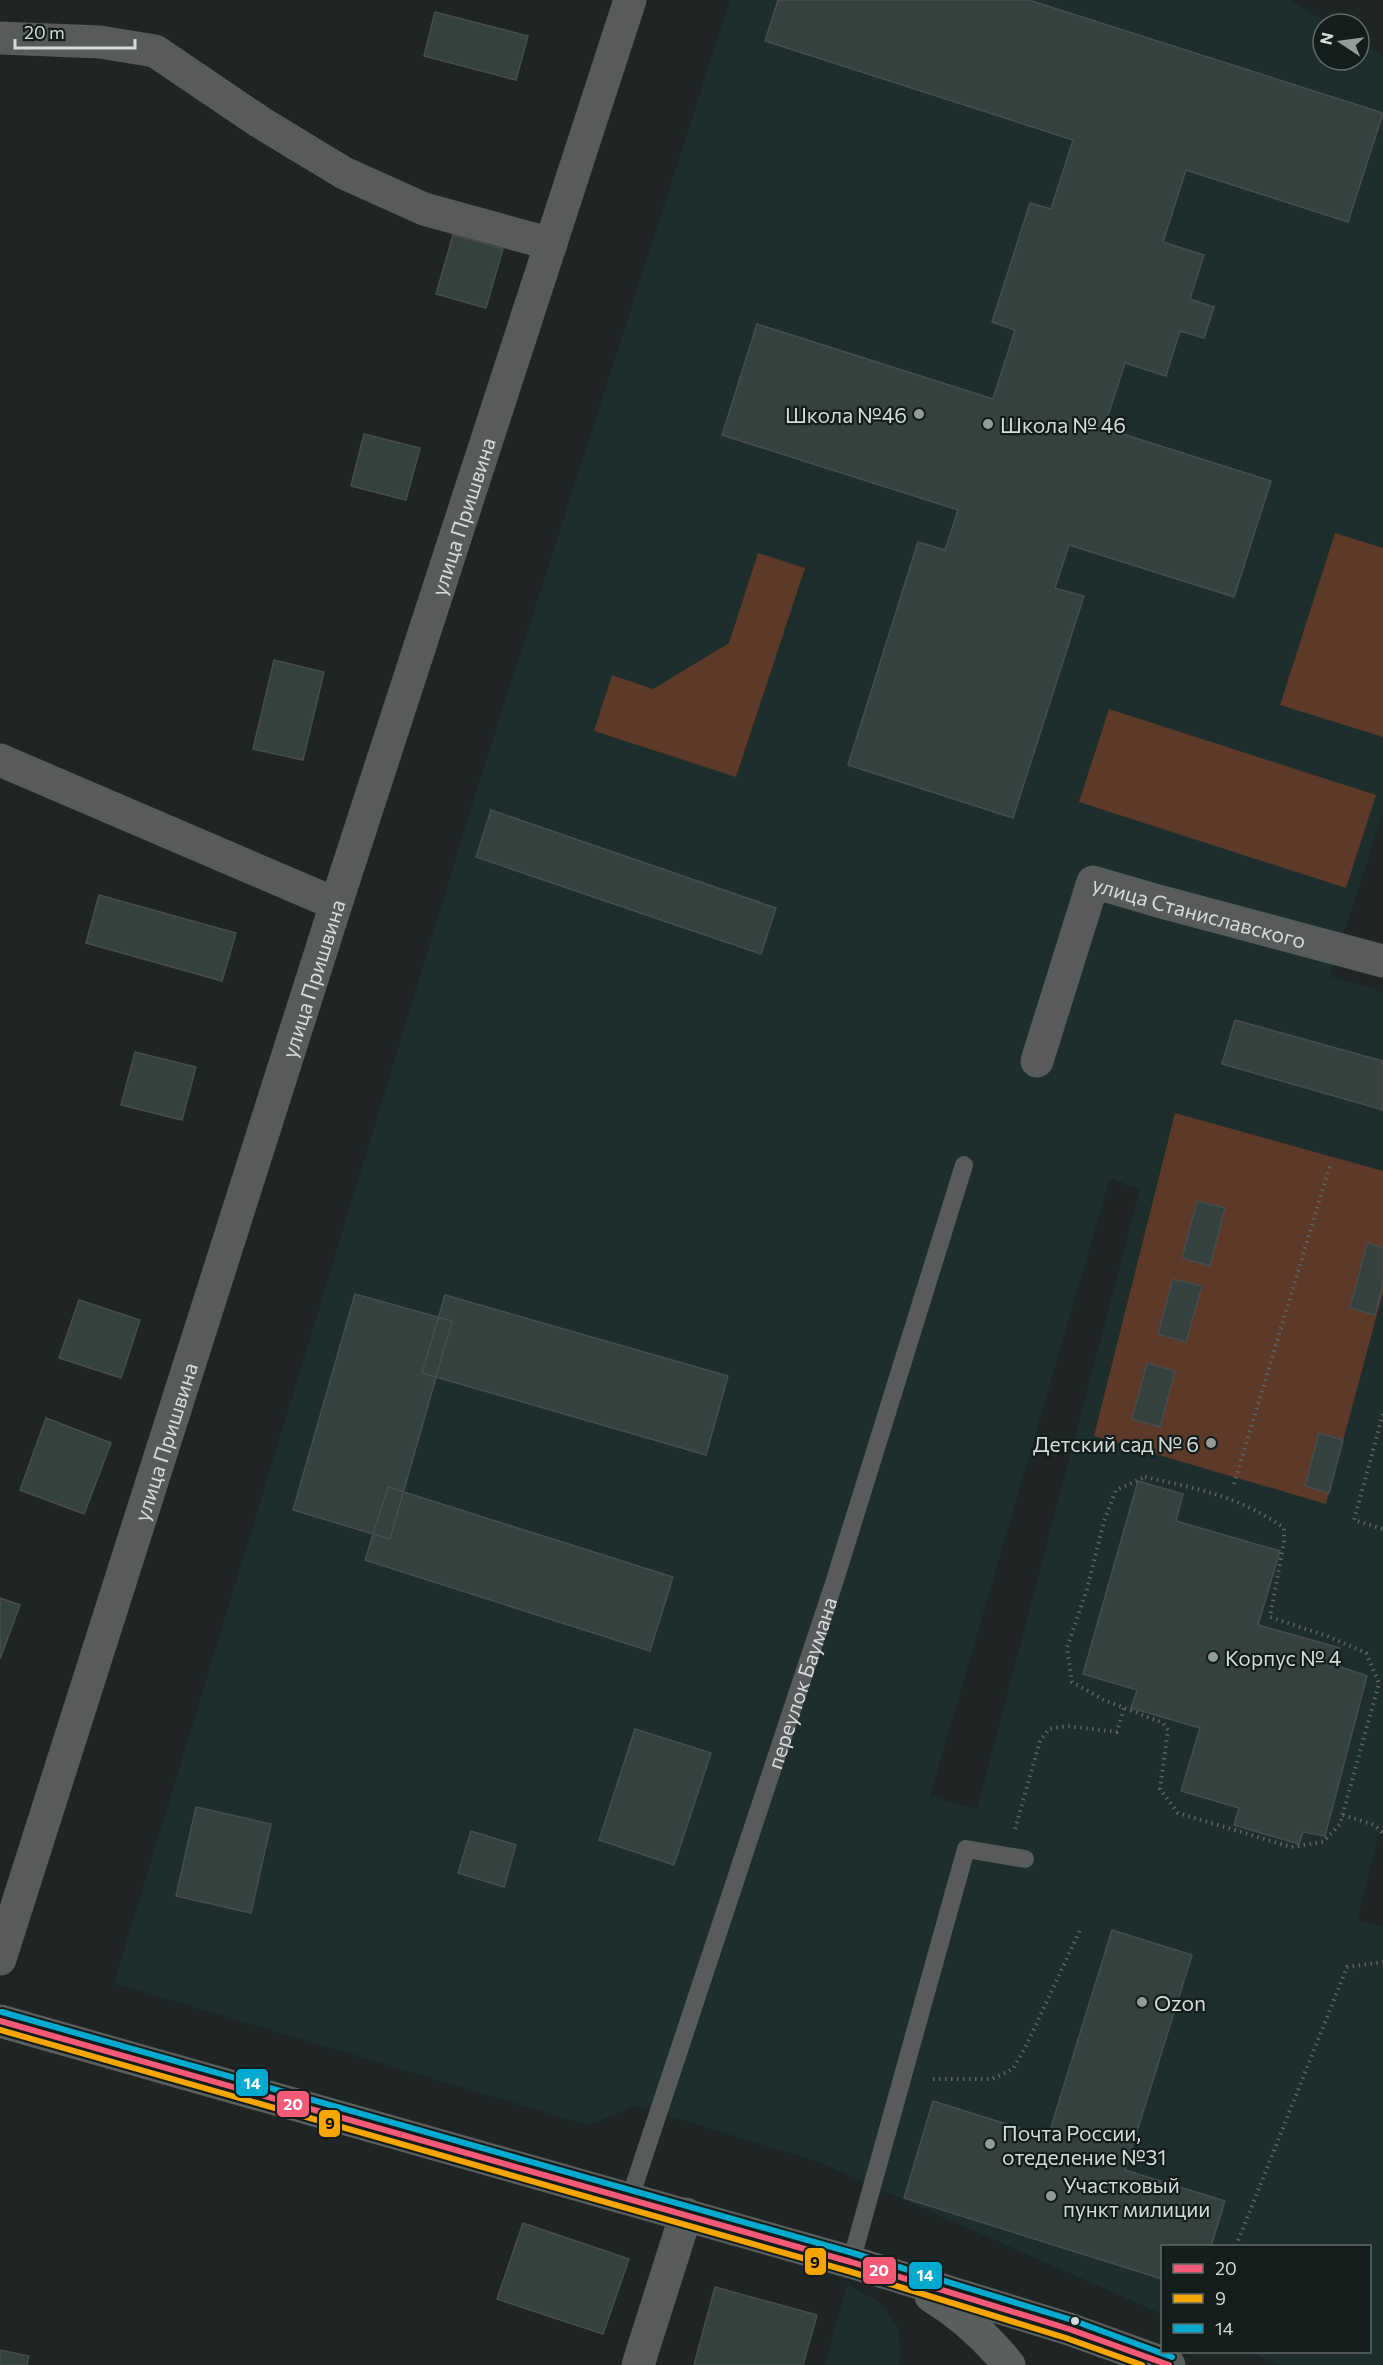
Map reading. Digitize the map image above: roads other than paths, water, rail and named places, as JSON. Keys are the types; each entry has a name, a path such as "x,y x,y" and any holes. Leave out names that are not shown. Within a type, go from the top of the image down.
{"main road":[{"path":"0,2021 850,2262 1069,2329 1168,2365"},
{"path":"898,2277 956,2311 999,2352 1009,2365"}],"street":[{"name":"улица Пришвина","path":"0,1959 336,904 630,0"},
{"path":"0,38 100,42 155,51 260,122 344,173 424,208 551,244"},
{"path":"0,760 336,904"},
{"name":"улица Станиславского","path":"1037,1061 1093,882 1383,961"},
{"path":"638,2365 686,2214"}],"lane":[{"name":"переулок Баумана","path":"630,2198 835,1580 964,1164"},
{"path":"850,2262 966,1849 1018,1858"}],"place":[{"name":"Школа №46","path":"919,414"},
{"name":"Школа № 46","path":"988,424"},
{"name":"Детский сад № 6","path":"1211,1443"},
{"name":"Корпус № 4","path":"1213,1657"},
{"name":"Ozon","path":"1142,2002"},
{"name":"Почта России, отеделение №31","path":"990,2144"},
{"name":"Участковый пункт милиции","path":"1051,2196"}]}
